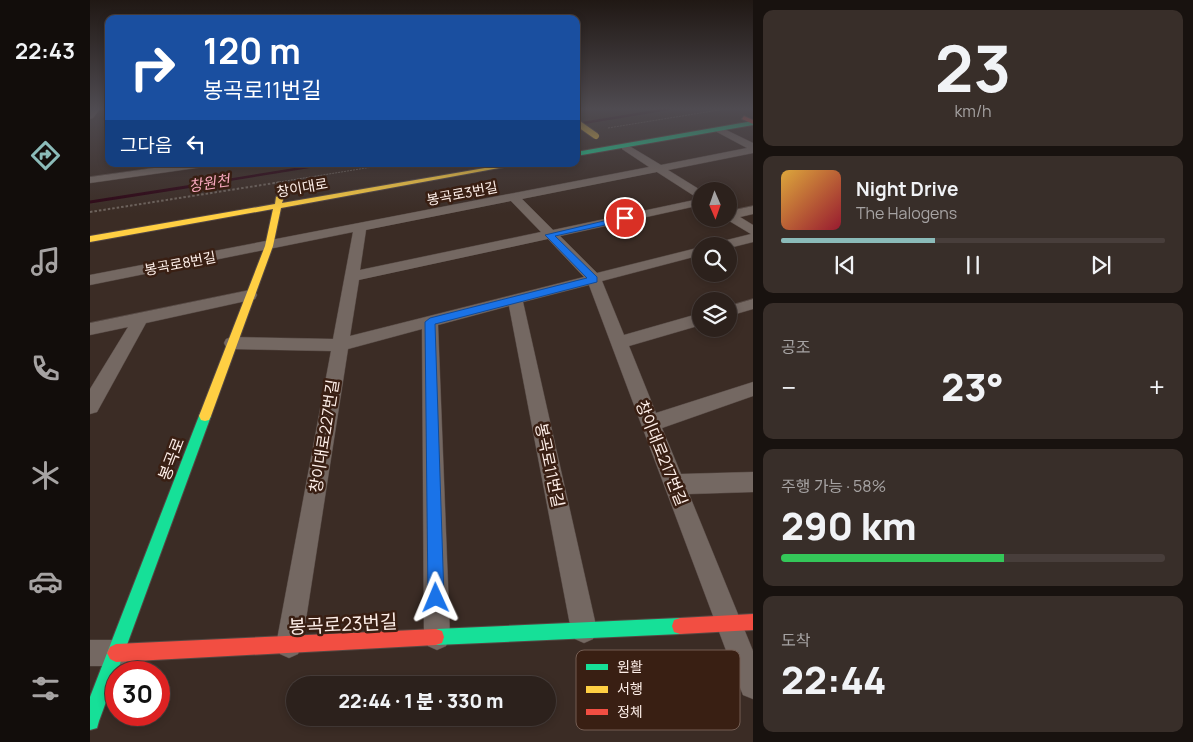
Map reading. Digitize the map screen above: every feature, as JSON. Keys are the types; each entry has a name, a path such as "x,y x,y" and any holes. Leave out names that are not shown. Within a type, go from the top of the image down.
{"main road":[{"path":"580,152 595,144"},
{"path":"616,144 626,147 645,144"},
{"name":"창이대로","path":"90,239 454,167"},
{"name":"창이대로","path":"90,229 279,202 499,167"},
{"name":"봉곡로","path":"90,720 103,653 250,296 269,246 279,202"},
{"name":"봉곡로23번길","path":"103,653 741,623"}],"street":[{"path":"626,147 692,190"},
{"name":"봉곡로3번길","path":"269,246 753,149"},
{"path":"104,178 111,167"},
{"path":"90,180 166,167"},
{"name":"창이대로217번길","path":"515,198 594,279 675,484 741,623 753,685"},
{"path":"351,278 692,204"},
{"path":"738,213 753,210"},
{"path":"738,221 753,231"},
{"name":"창이대로227번길","path":"289,645 360,229"},
{"path":"737,242 753,238"},
{"name":"봉곡로8번길","path":"90,280 269,246"},
{"path":"232,342 339,345 692,253"},
{"path":"90,329 250,296"},
{"name":"봉곡로11번길","path":"515,300 584,630"},
{"path":"737,309 753,304"},
{"path":"90,406 142,318"},
{"path":"430,322 437,637"},
{"path":"618,343 692,322"},
{"path":"651,423 753,389"},
{"path":"675,484 753,482"}],"path":[{"path":"90,212 372,167"}],"waterway":[{"name":"창원천","path":"210,183 309,167"},
{"name":"창원천","path":"90,202 218,182"}],"traffic: fast":[{"path":"580,153 635,144"},
{"path":"90,721 205,416"},
{"path":"436,637 680,626"}],"traffic: slow":[{"path":"90,239 501,167"},
{"path":"205,416 269,246 280,197"}],"traffic: jam":[{"path":"680,626 753,622"},
{"path":"116,653 436,637"}],"route":[{"path":"436,598 430,322 594,279 549,235 625,218"}]}
